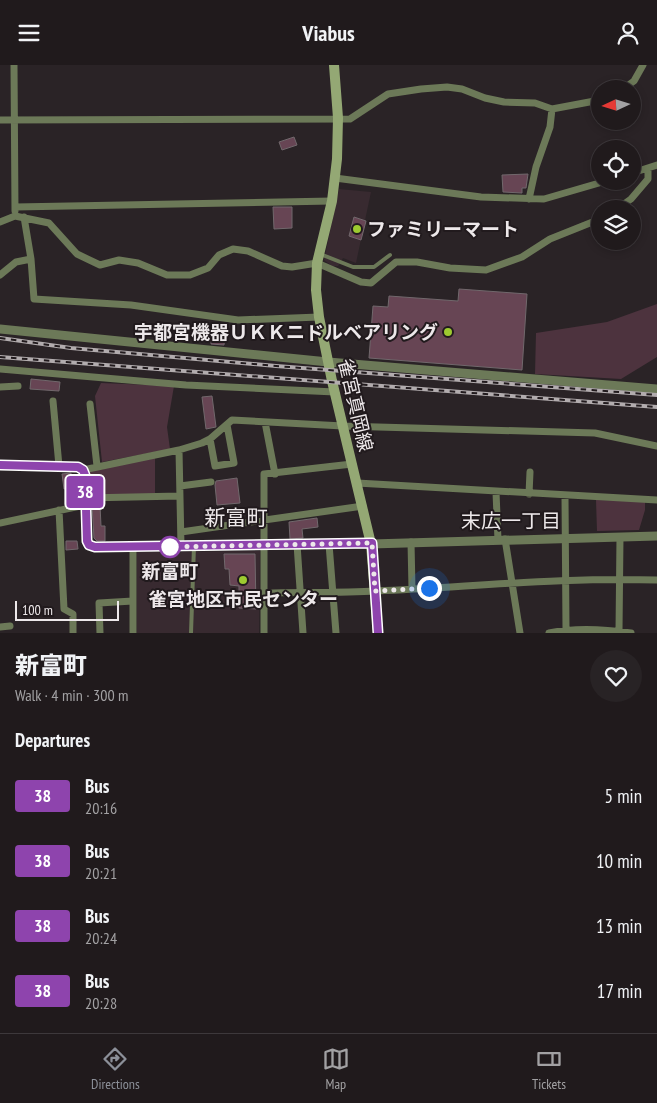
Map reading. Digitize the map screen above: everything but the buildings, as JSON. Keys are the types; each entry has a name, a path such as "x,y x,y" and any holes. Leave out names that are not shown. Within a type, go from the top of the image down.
{"main road":[{"name":"雀宮真岡線","path":"334,65 338,118 335,178 332,201 318,258 316,290 319,317 328,361 372,543 378,633"}],"street":[{"path":"14,65 15,216"},
{"path":"635,80 644,65"},
{"path":"0,120 350,119 388,94 447,87 462,89 485,98 504,102 535,103 552,109 591,102"},
{"path":"529,199 536,167 550,127 552,109"},
{"path":"641,171 657,165"},
{"path":"630,200 648,179 648,169"},
{"path":"335,178 481,197 529,199 544,199 591,185"},
{"path":"15,207 332,201"},
{"path":"0,223 15,216 49,223 77,254 100,265 119,260 138,263 167,275 190,275 208,268 219,255 233,249 248,251 282,266 292,267 318,258 361,282 371,283 396,262 417,262 450,268 486,270 522,257 550,239 591,223"},
{"path":"24,217 31,259 34,299 131,305 238,320 319,317"},
{"path":"0,275 16,262 31,259"},
{"path":"0,329 328,361 657,389"},
{"path":"0,369 186,385 335,392"},
{"path":"0,387 18,387"},
{"path":"53,401 59,466"},
{"path":"90,404 96,466"},
{"path":"83,470 202,443 210,439 232,420 343,426 596,433 657,446"},
{"path":"265,422 275,474"},
{"path":"210,439 215,466 234,463 227,425"},
{"path":"179,449 181,547"},
{"path":"264,633 264,475 352,464"},
{"path":"0,465 78,467 83,470 85,475 87,541 89,545 95,547 181,547 657,536"},
{"path":"529,494 530,472"},
{"path":"180,486 211,482"},
{"path":"357,483 657,500"},
{"path":"496,492 501,539 512,583 520,633"},
{"path":"0,523 85,502 180,496"},
{"path":"565,496 566,629"},
{"path":"181,532 363,506"},
{"path":"58,510 64,609 73,614 73,633"},
{"path":"619,631 620,537"},
{"path":"411,542 412,589"},
{"path":"297,544 303,633"},
{"path":"329,544 336,633"},
{"path":"133,547 133,633"},
{"path":"264,593 375,591 620,579 657,580"},
{"path":"100,633 99,603 133,601"},
{"path":"0,627 10,627"},
{"path":"549,633 566,629 587,629 631,633"}],"lane":[{"path":"318,258 353,267 374,267 390,255"},
{"path":"192,633 194,546"}],"shaded area":[{"path":"339,189 371,192 356,263 343,258 338,266 332,266 324,260"},
{"path":"657,304 657,357 621,379 535,374 536,333 607,322"},
{"path":"101,383 174,386 167,427 170,449 102,462 95,396"},
{"path":"155,458 155,494 90,494 90,470"},
{"path":"596,500 645,501 645,510 639,530 597,531"},
{"path":"260,551 259,633 137,633 137,552"}],"railway":[{"path":"0,338 71,348 276,366 657,395"},
{"path":"0,357 657,407"}],"bus line":[{"name":"38","path":"0,465 78,467 83,470 85,475 87,541 89,545 95,547 372,543 378,633"}],"place":[{"name":"ファミリーマート","path":"357,229"},
{"name":"宇都宮機器ＵＫＫニドルベアリング","path":"448,332"},
{"name":"新富町","path":"170,547"},
{"name":"雀宮地区市民センター","path":"243,580"}],"district":[{"name":"新富町","path":"236,518"},
{"name":"末広一丁目","path":"511,521"}],"route":[{"path":"170,547 165,547 372,543 375,591 429,588"}]}
